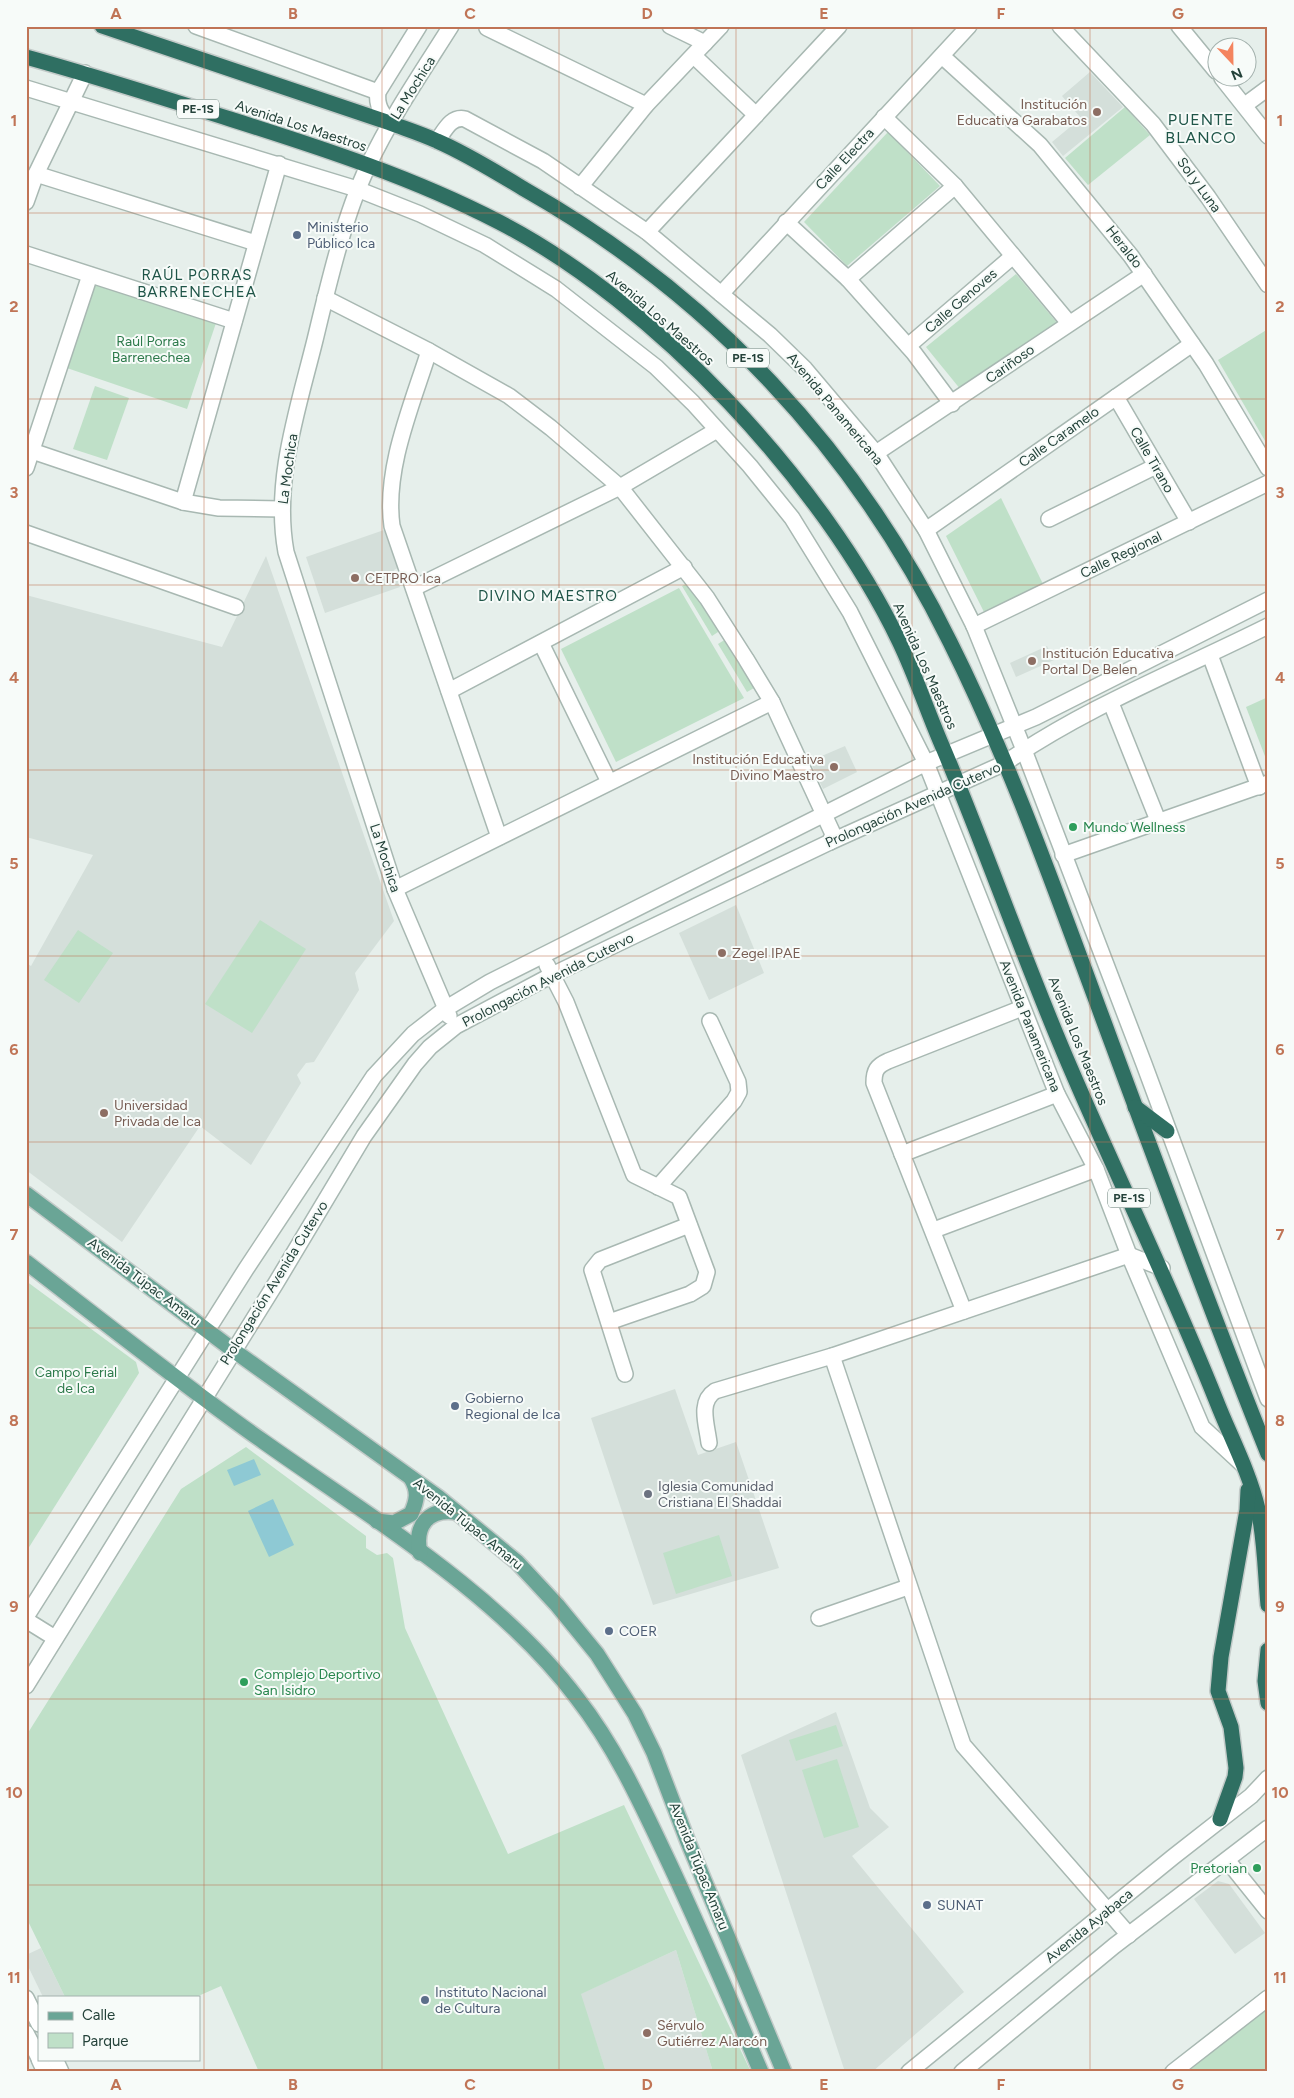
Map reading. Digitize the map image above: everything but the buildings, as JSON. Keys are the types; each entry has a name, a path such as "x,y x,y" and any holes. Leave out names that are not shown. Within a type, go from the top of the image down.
{"highway":[{"name":"Avenida Los Maestros","path":"102,26 390,123 437,141 536,196 620,249 705,317 788,399 840,462 898,548 950,642 1006,763 1268,1454"},
{"name":"Avenida Los Maestros","path":"26,57 85,73 368,166 424,187 502,224 569,264 650,327 708,381 769,446 816,506 866,582 900,643 1067,1060 1162,1268 1251,1485 1260,1523 1268,1605"},
{"path":"1135,1107 1167,1131"},
{"path":"1220,1819 1235,1777 1236,1768 1231,1727 1218,1691 1222,1650 1247,1510 1248,1490 1242,1464"},
{"path":"1268,1650 1265,1680 1268,1702"}],"main road":[{"name":"Avenida Túpac Amaru","path":"26,1194 233,1350 456,1512 517,1562 537,1583 597,1654 618,1685 654,1753 715,1908 784,2072"},
{"name":"Avenida Túpac Amaru","path":"26,1262 203,1400 375,1520 465,1586 530,1643 578,1698 619,1760 695,1917 760,2072"},
{"path":"375,1520 394,1523 411,1514 417,1496 416,1486 411,1478"},
{"path":"420,1553 419,1532 424,1522 433,1514 443,1510 456,1512"},
{"path":"695,1917 715,1908"}],"street":[{"path":"196,26 218,30 378,92"},
{"path":"390,123 379,110 376,101 378,92 419,26"},
{"name":"La Mochica","path":"451,26 390,123 358,189 325,298 290,443 285,468 282,509 286,552 395,889 445,1009 456,1026"},
{"path":"670,26 705,43"},
{"path":"580,187 646,105 721,26"},
{"path":"647,232 839,26"},
{"name":"Calle Electra","path":"721,294 970,26"},
{"name":"Sol y Luna","path":"1060,26 1153,124 1208,197 1268,285"},
{"path":"1179,26 1206,59"},
{"path":"487,28 646,105"},
{"path":"694,56 756,115"},
{"name":"Heraldo","path":"942,56 1040,145 1065,173 1144,274 1192,344 1268,468"},
{"path":"26,202 36,174 85,73"},
{"name":"Avenida Panamericana","path":"26,88 71,100 358,189 470,237 530,272 564,295 656,367 750,466 792,518 830,578 850,612 926,763 1057,1094 1096,1169 1129,1255 1202,1427 1242,1464"},
{"path":"1231,88 1246,105 1268,136"},
{"path":"1246,105 1268,88"},
{"name":"Avenida Panamericana","path":"437,141 451,121 459,117 543,161 647,232 770,335 805,369 876,453 926,530 974,626 1064,855"},
{"path":"884,117 955,186 1069,324"},
{"path":"183,502 279,164"},
{"path":"36,174 256,243"},
{"path":"848,279 955,186"},
{"path":"786,222 848,279 908,346 952,404"},
{"path":"26,254 234,321"},
{"name":"Calle Genoves","path":"908,346 1013,256"},
{"name":"Cariñoso","path":"876,453 1144,274"},
{"path":"26,468 90,275"},
{"path":"325,298 429,351 509,396 551,428 620,487 707,598 772,702 833,834 824,845 810,846 805,835 806,823"},
{"name":"Calle Caramelo","path":"926,530 1192,344"},
{"path":"429,351 394,470 390,498 392,526 395,540 414,588 499,837"},
{"name":"Calle Tirano","path":"1116,398 1188,522"},
{"path":"414,588 620,487 717,430"},
{"path":"32,451 183,502 219,508 282,509"},
{"path":"1049,519 1156,466"},
{"name":"Calle Regional","path":"974,626 1268,483"},
{"path":"26,533 236,607"},
{"path":"449,691 684,567"},
{"name":"Prolongación Avenida Cutervo","path":"26,1618 252,1261 374,1076 413,1034 445,1009 490,982 926,763 991,734 1036,717 1268,600"},
{"name":"Prolongación Avenida Cutervo","path":"26,1686 364,1136 430,1047 456,1026 552,975 824,845 1006,763 1024,750 1111,703 1268,626"},
{"path":"541,643 609,782"},
{"path":"1210,655 1263,785 1064,855 1144,1064 1167,1131 1268,1400"},
{"path":"395,889 772,702"},
{"path":"1111,703 1159,823"},
{"path":"543,957 566,1002 634,1175 674,1193 679,1198 707,1272 703,1286 690,1294 609,1322"},
{"path":"964,1311 934,1230 874,1083 874,1073 878,1066 1022,1008"},
{"path":"658,1187 734,1101 739,1092 738,1082 710,1021"},
{"path":"374,1076 395,1092"},
{"path":"902,1154 1057,1094"},
{"path":"934,1230 1096,1169"},
{"path":"625,1374 592,1270 600,1260 689,1225"},
{"path":"709,1444 704,1403 708,1396 715,1391 832,1356 1129,1255 1162,1268"},
{"path":"832,1356 908,1587 963,1745 1129,1935"},
{"path":"819,1618 908,1587"},
{"path":"26,1618 55,1638"},
{"name":"Avenida Ayabaca","path":"909,2072 1220,1819 1251,1796 1268,1778"},
{"path":"962,2072 1129,1935 1268,1828"},
{"path":"1246,1845 1268,1840"},
{"path":"1227,1860 1268,1911"},
{"path":"26,1998 38,2022"},
{"path":"1173,2072 1268,1998"},
{"path":"26,2033 38,2057"},
{"path":"39,2060 45,2072"},
{"path":"56,2060 61,2072"}],"shaded area":[{"name":"Institución Educativa Garabatos","path":"1090,72 1123,107 1063,156 1052,142 1081,118 1062,96"},
{"name":"CETPRO Ica","path":"384,530 398,568 394,570 400,587 325,613 306,557"},
{"path":"266,556 394,921 355,973 359,990 314,1062 306,1063 297,1075 301,1083 251,1165 200,1126 122,1242 26,1170 26,963 31,966 93,855 26,837 26,595 222,647"},
{"name":"Institución Educativa Portal De Belen","path":"1047,646 1054,660 1016,677 1010,663"},
{"name":"Institución Educativa Divino Maestro","path":"845,746 857,772 823,789 810,761"},
{"name":"Zegel IPAE","path":"736,905 764,973 709,1000 679,933"},
{"path":"675,1389 698,1455 736,1442 779,1568 653,1605 591,1418"},
{"path":"836,1712 870,1808 889,1827 852,1856 964,1992 872,2072 845,2072 741,1755"},
{"path":"1218,1881 1229,1884 1265,1933 1235,1954 1194,1899"},
{"path":"41,1948 65,1996 43,1996 26,1962 26,1955"},
{"name":"Sérvulo Gutiérrez Alarcón","path":"676,1950 713,2072 606,2072 580,1994"}],"green space":[{"path":"1125,107 1150,135 1088,185 1065,158"},
{"path":"888,132 940,186 847,266 804,222"},
{"path":"1016,274 1058,324 961,390 926,347"},
{"name":"Raúl Porras Barrenechea","path":"94,282 216,323 187,409 64,367"},
{"path":"1268,329 1268,446 1218,360"},
{"name":"Raúl Porras Barrenechea","path":"95,386 129,398 107,460 73,449"},
{"path":"1001,498 1043,584 984,612 946,536"},
{"path":"690,582 721,630 712,636 682,586"},
{"path":"679,588 744,698 616,762 561,649"},
{"path":"726,639 754,688 747,692 718,644"},
{"path":"1268,697 1268,764 1246,707"},
{"path":"260,920 306,949 252,1033 205,1004"},
{"path":"78,930 113,953 79,1003 44,980"},
{"name":"Campo Ferial de Ica","path":"26,1281 136,1362 139,1373 26,1552"},
{"name":"Complejo Deportivo San Isidro","path":"246,1447 366,1536 366,1548 377,1555 387,1553 393,1558 405,1628 508,1854 624,1805 751,2072 713,2072 676,1950 581,1994 606,2072 259,2072 221,1986 198,1996 65,1996 26,1917 26,1736 181,1489"},
{"path":"719,1535 732,1576 676,1594 663,1553"},
{"path":"836,1725 843,1746 796,1761 789,1740"},
{"path":"837,1759 859,1827 824,1838 802,1770"},
{"path":"1268,2007 1268,2072 1187,2072"}],"water":[{"path":"254,1459 261,1475 234,1486 227,1470"},
{"path":"273,1499 294,1545 269,1557 248,1511"}],"place":[{"name":"Institución Educativa Garabatos","path":"1097,112"},
{"name":"Ministerio Público Ica","path":"297,235"},
{"name":"CETPRO Ica","path":"355,578"},
{"name":"Institución Educativa Portal De Belen","path":"1032,661"},
{"name":"Institución Educativa Divino Maestro","path":"834,767"},
{"name":"Mundo Wellness","path":"1073,827"},
{"name":"Zegel IPAE","path":"722,953"},
{"name":"Universidad Privada de Ica","path":"104,1113"},
{"name":"Gobierno Regional de Ica","path":"455,1406"},
{"name":"Iglesia Comunidad Cristiana El Shaddai","path":"648,1494"},
{"name":"COER","path":"609,1631"},
{"name":"Complejo Deportivo San Isidro","path":"244,1682"},
{"name":"Pretorian","path":"1257,1868"},
{"name":"SUNAT","path":"927,1905"},
{"name":"Instituto Nacional de Cultura","path":"425,2000"},
{"name":"Sérvulo Gutiérrez Alarcón","path":"647,2033"}],"district":[{"name":"PUENTE BLANCO","path":"1201,128"},
{"name":"RAÚL PORRAS BARRENECHEA","path":"197,284"},
{"name":"DIVINO MAESTRO","path":"548,596"}]}
